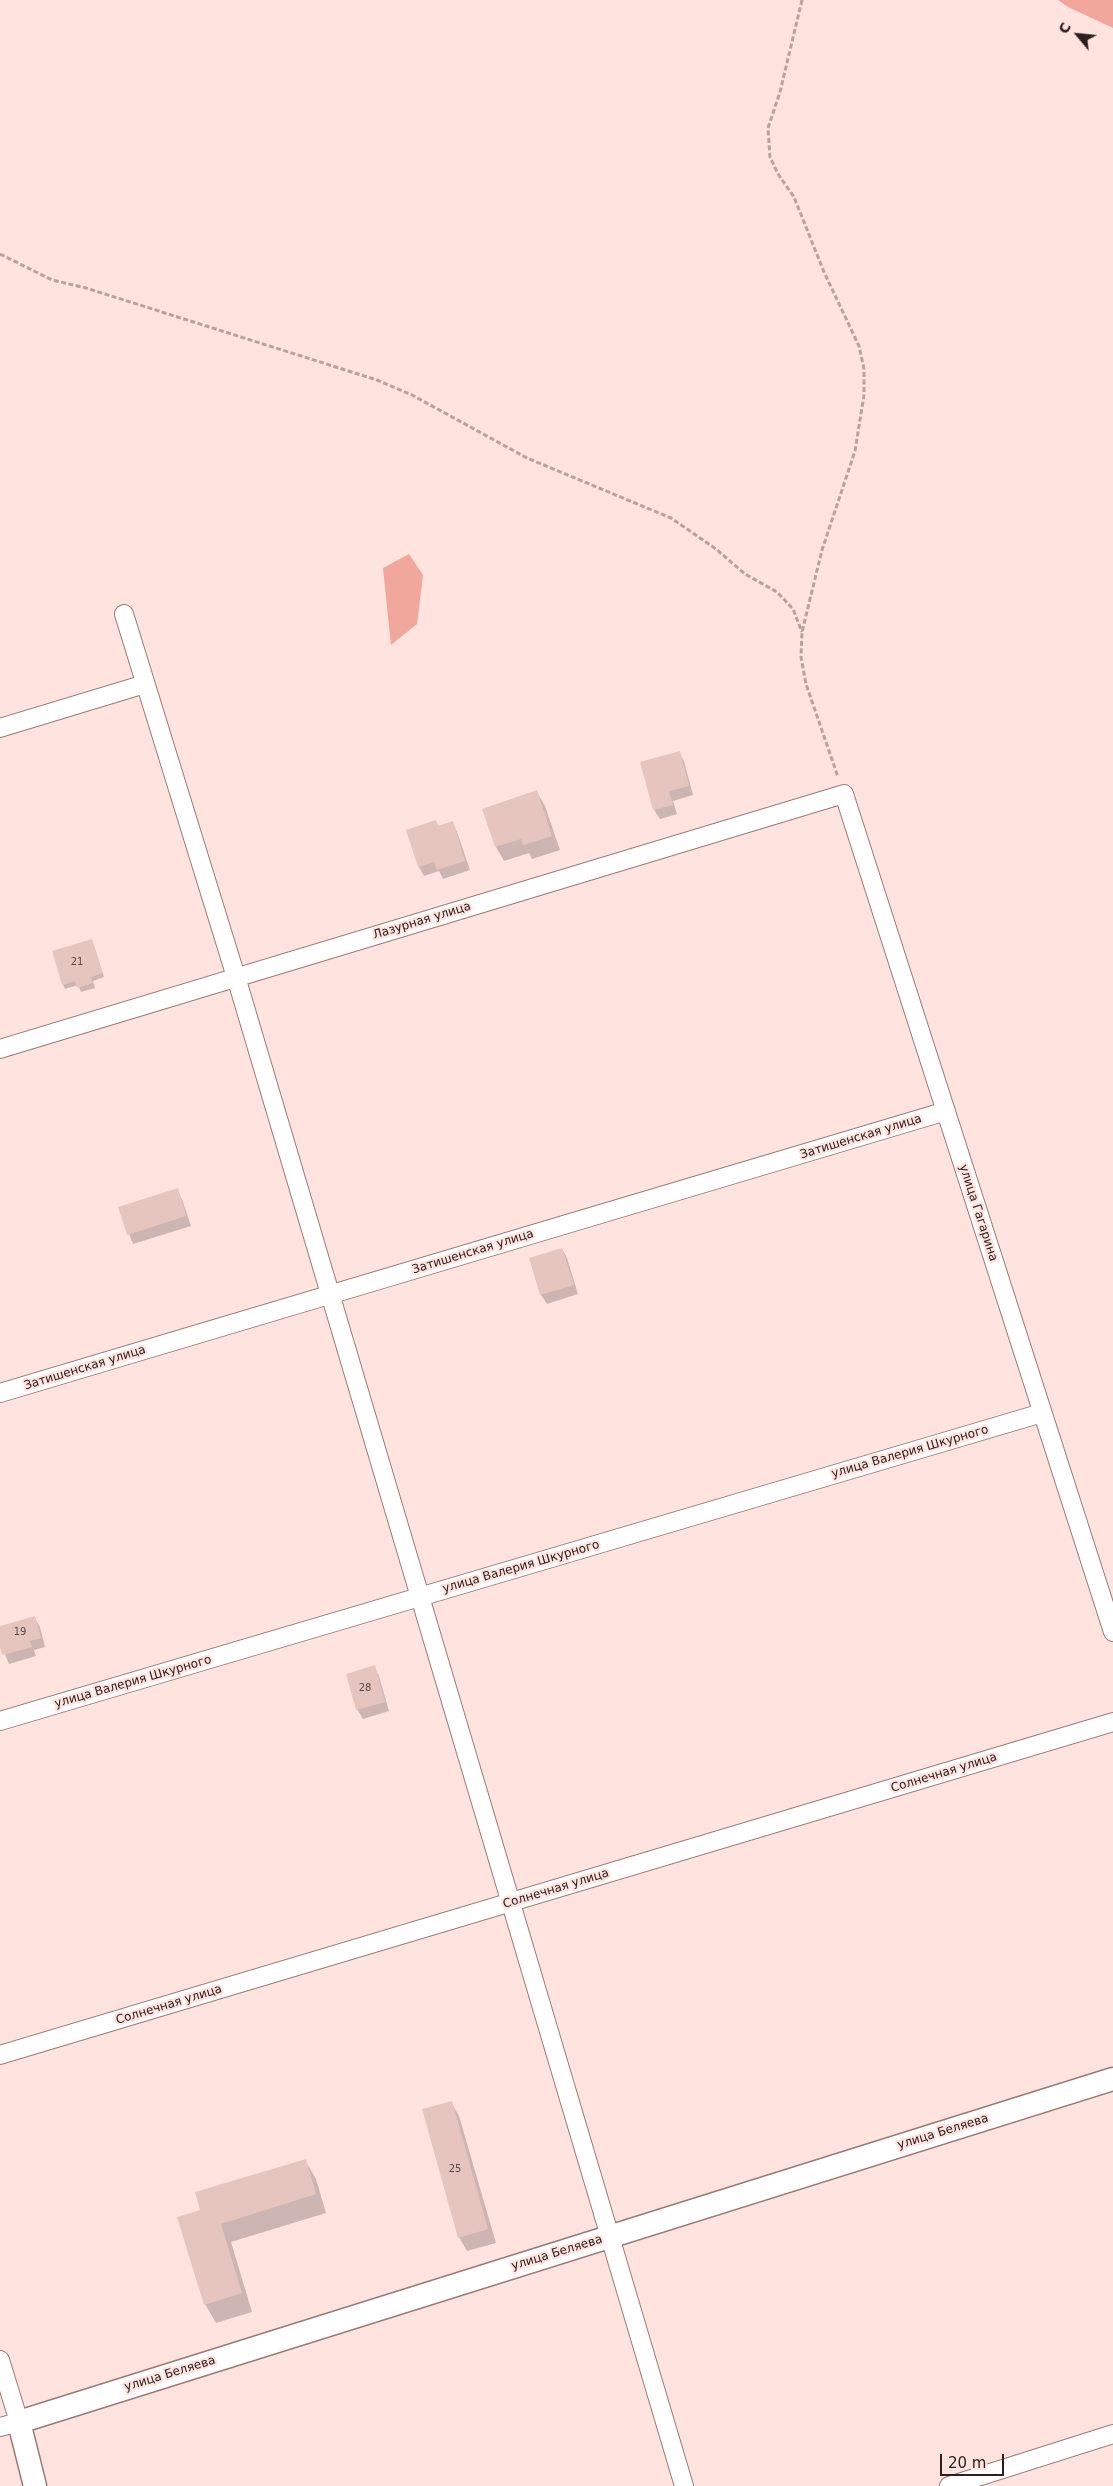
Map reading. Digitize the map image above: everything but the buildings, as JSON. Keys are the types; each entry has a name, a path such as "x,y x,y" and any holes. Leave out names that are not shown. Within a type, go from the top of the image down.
{"street":[{"path":"124,614 236,977 684,2486"},
{"path":"0,728 146,684"},
{"name":"Лазурная улица","path":"0,1049 844,794"},
{"name":"улица Гагарина","path":"844,794 1113,1632"},
{"name":"Затишенская улица","path":"0,1393 946,1111"},
{"name":"улица Валерия Шкурного","path":"0,1721 1042,1413"},
{"name":"Солнечная улица","path":"0,2055 1113,1722"},
{"name":"улица Беляева","path":"9,2424 1113,2079"},
{"path":"0,2360 9,2424 35,2486"},
{"path":"949,2486 1113,2434"}],"path":[{"path":"802,0 768,128 770,157 778,174 794,197 824,272 859,346 864,378 864,395 855,451 822,550 802,632 801,657 806,684 844,794"},
{"path":"0,254 52,280 86,288 377,380 412,395 527,458 671,518 716,549 745,574 777,592 793,610 802,632"}],"shaded area":[{"path":"1058,0 1113,0 1113,28 1068,7"},
{"path":"409,554 423,575 417,624 391,645 383,568"}]}
